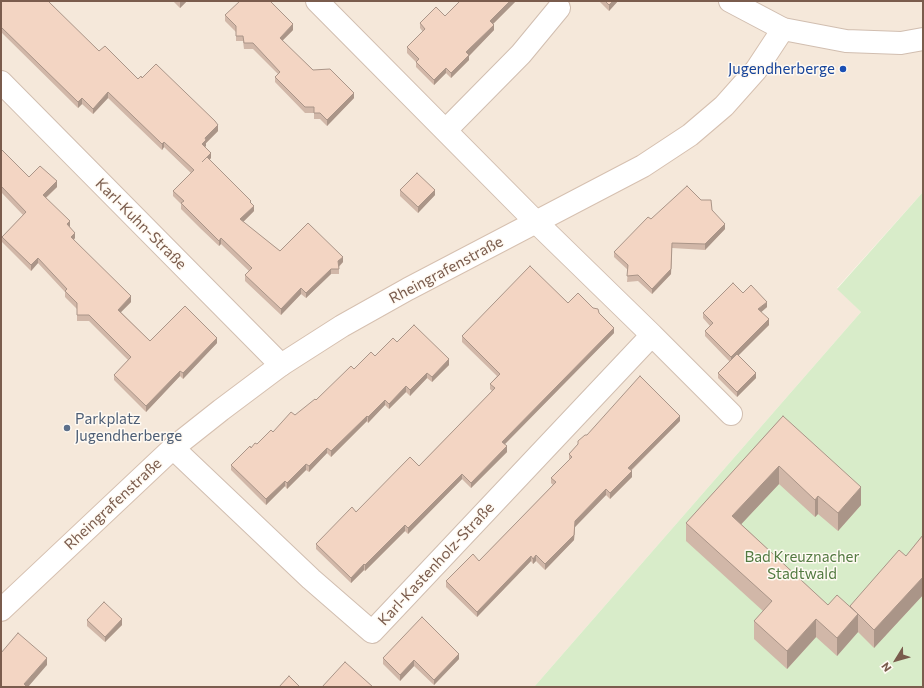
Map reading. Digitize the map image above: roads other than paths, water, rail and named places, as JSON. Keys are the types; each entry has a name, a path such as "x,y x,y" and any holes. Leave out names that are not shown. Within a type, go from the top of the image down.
{"street":[{"path":"317,1 537,223 731,414"},
{"path":"730,1 783,29 846,41 901,43 923,39"},
{"path":"446,130 521,54 559,8"},
{"name":"Rheingrafenstraße","path":"1,610 173,448 281,365 342,326 408,289 537,223 643,166 690,135 724,106 756,70 783,29"},
{"name":"Karl-Kuhn-Straße","path":"1,82 281,365"},
{"name":"Karl-Kastenholz-Straße","path":"173,448 311,579 372,632 652,336"}],"place":[{"name":"Jugendherberge","path":"843,69"},
{"name":"Parkplatz Jugendherberge","path":"67,428"}],"park label":[{"name":"Bad Kreuznacher Stadtwald","path":"802,566"}]}
